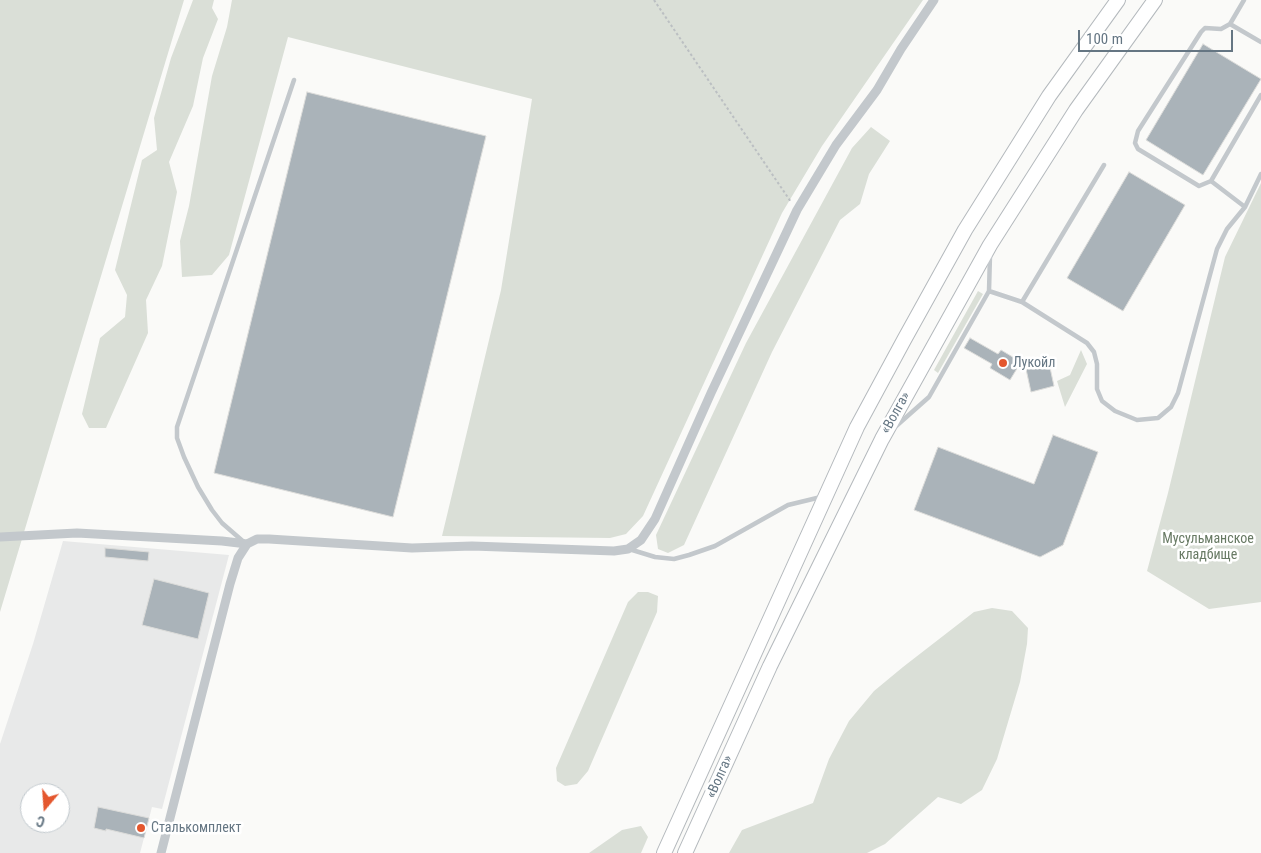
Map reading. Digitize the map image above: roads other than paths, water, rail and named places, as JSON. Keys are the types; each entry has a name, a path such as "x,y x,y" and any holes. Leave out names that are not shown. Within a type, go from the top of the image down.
{"highway":[{"name":"«Волга»","path":"664,853 858,427 965,230 1049,96 1118,0"},
{"name":"«Волга»","path":"685,853 770,666 882,439 990,245 1076,110 1155,0"}],"street":[{"path":"0,537 77,533 246,544 257,540 269,539 412,548 472,546 614,551 628,549 642,540 655,519 797,210 836,146 877,90 934,0"},
{"path":"161,853 230,584 238,558 246,544"}],"lane":[{"path":"1244,0 1230,24 1221,29 1205,28 1201,32 1138,131 1135,143 1138,149 1199,186 1211,181 1261,95"},
{"path":"1230,24 1261,42"},
{"path":"246,544 222,523 198,487 184,456 177,428 294,80"},
{"path":"1022,302 1104,165"},
{"path":"989,291 1022,302 1087,343 1094,352 1097,364 1097,389 1102,401 1115,411 1137,420 1158,418 1170,407 1178,393 1217,250 1227,229 1244,207 1261,174"},
{"path":"1211,181 1244,207"},
{"path":"882,439 929,397 989,291 990,245"},
{"path":"628,549 654,557 674,559 689,556 715,546 788,505 825,497"}],"place":[{"name":"Лукойл","path":"1003,363"},
{"name":"Сталькомплект","path":"141,828"}],"park label":[{"name":"Мусульманское кладбище","path":"1208,548"}]}
